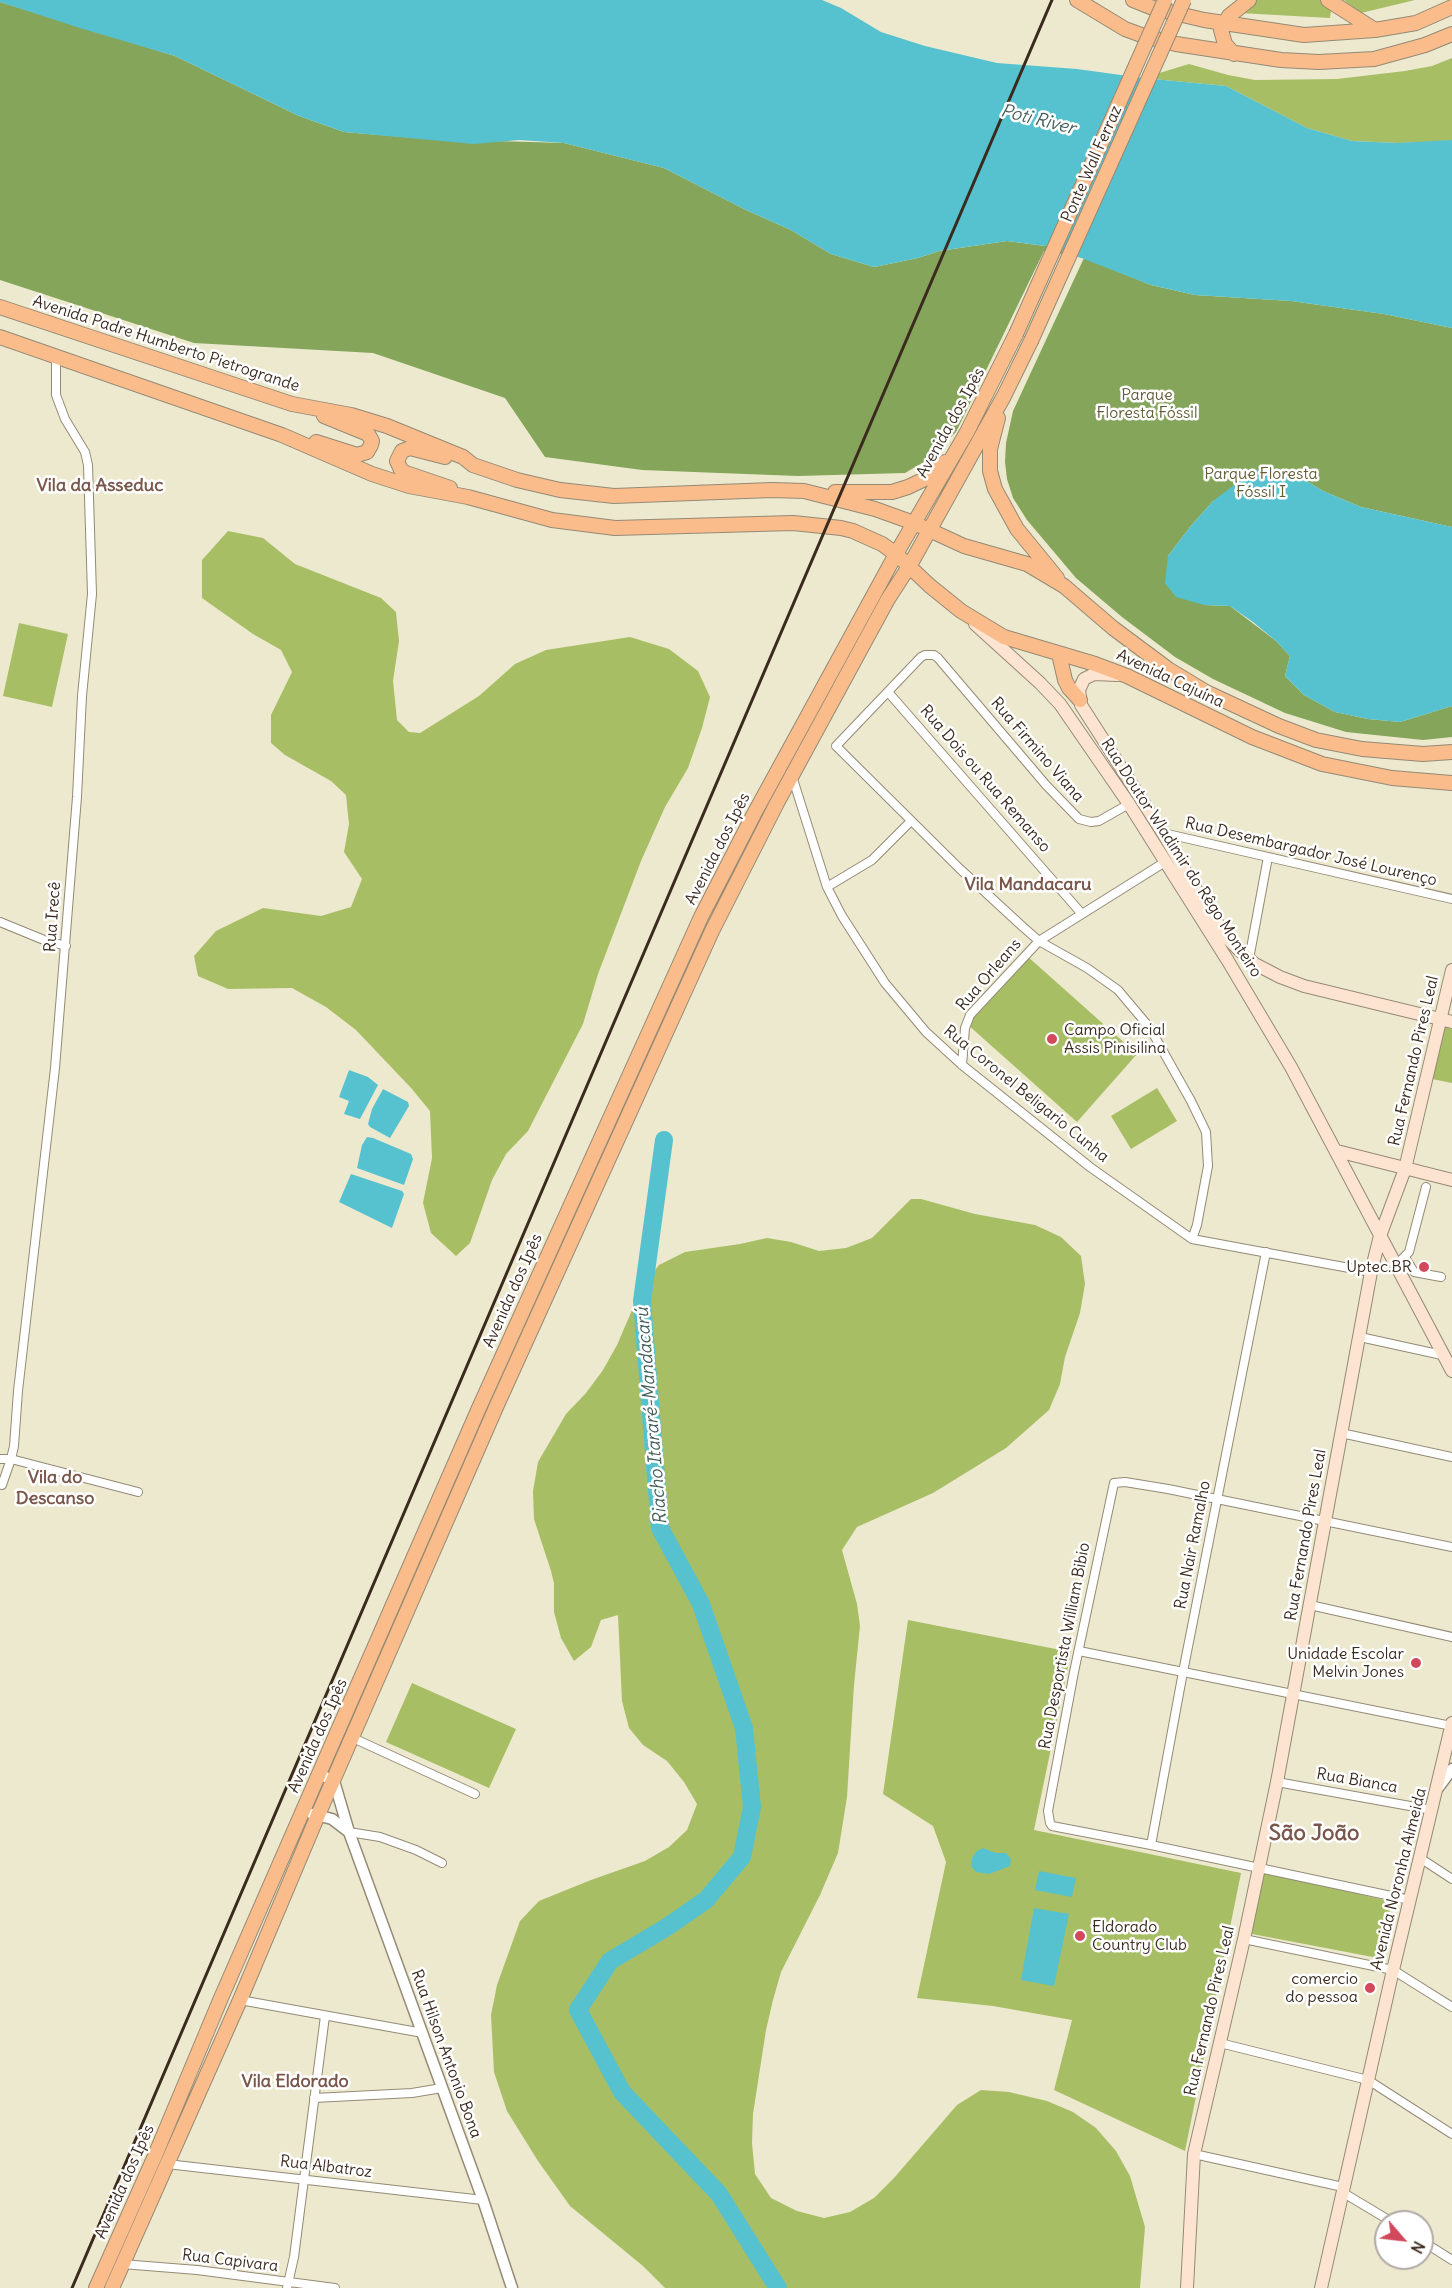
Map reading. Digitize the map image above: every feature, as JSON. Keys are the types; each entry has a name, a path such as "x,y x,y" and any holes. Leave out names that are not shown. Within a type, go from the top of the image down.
{"main road":[{"path":"1077,0 1125,29 1144,36 1234,54 1319,62 1374,59 1425,45 1452,34"},
{"path":"1133,0 1153,8 1223,23 1304,35 1375,30 1416,23 1452,7"},
{"name":"Ponte Wall Ferraz","path":"1016,334 1164,0"},
{"name":"Ponte Wall Ferraz","path":"1031,341 1184,0"},
{"path":"1234,54 1222,37 1223,23 1249,0"},
{"path":"1328,0 1375,30"},
{"name":"Avenida Padre Humberto Pietrogrande","path":"0,306 292,404 351,415 387,426 463,457 473,465 517,480 592,495 642,496 772,490 804,491 849,501 914,523"},
{"name":"Avenida dos Ipês","path":"112,2288 122,2264 126,2238 304,1809 484,1396 601,1136 724,872 896,554 954,455 1016,334"},
{"path":"0,337 282,435 372,474 409,486 468,497 552,520 583,525 615,528 793,523 841,528 866,536 896,554"},
{"name":"Avenida dos Ipês","path":"96,2288 167,2164 497,1405 712,931 792,776 888,599 910,565 1004,396 1031,341"},
{"path":"1004,396 990,449 990,471 995,489 1017,529 1064,586"},
{"path":"282,435 305,439 357,455 367,452 371,444 370,436 364,431 292,404"},
{"path":"468,497 445,486 406,473 401,470 397,460 402,451 410,448 473,465"},
{"path":"804,491 892,492 929,477 954,455"},
{"path":"910,565 914,523"},
{"name":"Avenida Cajuína","path":"914,523 964,546 1027,564 1064,586 1113,628 1167,669 1206,692 1260,718 1316,740 1343,746 1423,754 1452,752"},
{"name":"Avenida Cajuína","path":"896,554 961,611 1004,637 1127,676 1252,737 1322,764 1392,778 1452,783"},
{"name":"Rua Doutor Wladimir do Rêgo Monteiro","path":"961,611 1060,704 1128,795 1165,862 1228,961 1291,1067 1452,1371"},
{"path":"1059,654 1065,680 1080,700 1128,795 1163,833 1227,938 1249,959 1280,977 1304,986 1446,1021"},
{"path":"1080,700 1080,685 1089,676 1099,674 1127,676"},
{"name":"Rua Fernando Pires Leal","path":"1186,2288 1194,2154 1244,1939 1277,1782 1371,1272 1380,1236 1405,1169 1446,1021 1452,970"},
{"path":"614,1108 620,1114 628,1113"},
{"path":"601,1136 610,1137 615,1143"},
{"path":"1337,1151 1452,1180"},
{"path":"500,1362 507,1369 514,1368"},
{"path":"484,1396 494,1393 497,1396 497,1405"},
{"name":"Avenida Noronha Almeida","path":"1321,2288 1393,1970 1452,1725"}],"street":[{"name":"Rua Irecê","path":"2,1485 11,1460 54,1080 77,797 82,696 92,594 88,465 85,452 65,419 56,395 57,356"},
{"name":"Rua Firmino Viana","path":"888,692 921,657 930,655 938,657 1046,785 1079,819 1090,822 1099,821 1128,795"},
{"path":"888,692 836,746 959,868 1039,941 1104,980 1128,1000 1150,1028 1201,1118 1208,1144 1208,1166 1197,1225 1192,1239 1371,1272"},
{"name":"Rua Dois ou Rua Remanso","path":"888,692 1082,914"},
{"name":"Rua Coronel Beligario Cunha","path":"792,776 827,886 842,916 885,983 926,1032 962,1065 1090,1167 1192,1239"},
{"path":"827,886 872,860 911,820"},
{"name":"Rua Desembargador José Lourenço","path":"1163,833 1452,899"},
{"path":"1249,959 1268,857"},
{"name":"Rua Orleans","path":"962,1065 965,1028 970,1015 1039,941 1165,862"},
{"path":"0,922 44,940 66,946"},
{"path":"1395,1266 1409,1252 1426,1187"},
{"name":"Rua Nair Ramalho","path":"1151,1845 1266,1252"},
{"path":"1405,1257 1414,1272 1441,1277"},
{"path":"1360,1337 1442,1355"},
{"path":"1341,1433 1452,1457"},
{"path":"0,1459 138,1492"},
{"name":"Rua Desportista William Bibio","path":"1151,1845 1052,1826 1048,1815 1051,1793 1113,1486 1117,1481 1125,1482 1217,1499"},
{"path":"1217,1499 1452,1547"},
{"path":"1310,1605 1452,1637"},
{"path":"1079,1651 1452,1725"},
{"path":"353,1738 476,1794"},
{"path":"1438,1788 1452,1769"},
{"path":"319,1774 334,1781"},
{"name":"Rua Hilson Antonio Bona","path":"334,1781 349,1832 483,2200 512,2288"},
{"name":"Rua Bianca","path":"1277,1782 1432,1810"},
{"path":"304,1809 332,1819 349,1832 380,1837 416,1850 442,1863"},
{"path":"1151,1845 1410,1900"},
{"path":"1420,1858 1452,1879"},
{"path":"1244,1939 1393,1970 1452,2007"},
{"path":"240,2000 423,2033"},
{"path":"288,2286 325,2016"},
{"path":"1220,2043 1368,2080 1452,2134"},
{"path":"314,2098 412,2093 442,2088"},
{"path":"1194,2154 1343,2190 1374,2210"},
{"name":"Rua Albatroz","path":"167,2164 483,2200"},
{"path":"1434,2249 1452,2260"},
{"name":"Rua Capivara","path":"122,2264 198,2270 288,2286 335,2288"}],"green space":[{"path":"1254,0 1320,0 1331,11 1330,18 1240,13"},
{"path":"1344,0 1415,0 1361,13"},
{"path":"0,2 175,56 299,116 344,132 428,139 564,143 664,168 791,230 831,254 874,267 939,251 1007,241 1053,247 1084,258 1044,251 956,432 929,459 905,473 798,476 642,470 545,457 505,398 373,353 194,343 0,280"},
{"path":"1452,58 1452,140 1443,142 1352,141 1307,128 1226,86 1143,78 1189,64 1255,80 1337,79 1405,71 1432,66"},
{"name":"Parque Floresta Fóssil","path":"1084,258 1151,285 1195,295 1291,301 1384,314 1452,328 1452,527 1361,507 1323,491 1290,471 1213,501 1168,556 1204,605 1230,606 1276,641 1290,656 1285,676 1304,695 1335,712 1368,719 1400,722 1452,706 1452,737 1423,740 1346,732 1285,713 1213,679 1175,657 1076,578 1027,520 1013,498 1007,479 1006,443 1013,411"},
{"path":"228,531 263,538 295,564 381,598 396,612 399,641 393,681 397,720 409,732 420,733 479,696 515,664 546,650 630,637 669,649 698,671 710,697 688,768 665,807 641,861 598,974 583,1024 528,1131 506,1154 492,1180 470,1243 456,1256 431,1233 423,1203 432,1158 430,1111 412,1089 356,1030 326,1007 292,988 228,989 198,976 194,956 216,931 263,908 321,916 351,907 362,879 344,852 349,824 346,795 331,781 285,755 271,743 271,715 292,672 281,650 253,634 202,598 202,560"},
{"path":"19,623 68,634 52,707 3,696"},
{"name":"Campo Oficial Assis Pinisilina","path":"1027,956 1137,1054 1077,1122 967,1024"},
{"path":"1444,1027 1452,1029 1452,1083 1432,1079"},
{"path":"1157,1088 1177,1121 1131,1149 1111,1116"},
{"path":"911,1199 921,1199 975,1214 1035,1225 1061,1237 1081,1256 1085,1284 1080,1313 1065,1357 1060,1384 1049,1410 1006,1448 933,1493 857,1527 842,1550 857,1604 860,1626 847,1797 838,1853 820,1895 781,1972 773,2000 753,2114 752,2143 755,2174 771,2198 797,2211 824,2218 850,2212 874,2198 957,2105 981,2090 1009,2092 1047,2101 1073,2112 1096,2128 1116,2151 1130,2176 1145,2227 1140,2288 665,2288 643,2266 570,2206 507,2111 494,2072 491,2015 497,1985 520,1921 539,1901 645,1861 669,1847 687,1830 697,1804 684,1782 667,1761 643,1745 629,1728 622,1701 618,1615 601,1620 591,1647 574,1661 561,1638 554,1612 554,1583 534,1519 533,1491 538,1462 566,1414 603,1370 617,1345 642,1287 659,1265 685,1252 767,1238 791,1242 819,1251 846,1248 872,1238"},
{"name":"Eldorado Country Club","path":"908,1620 1071,1652 1034,1830 1241,1873 1185,2151 1054,2090 1072,2020 993,2006 917,1998 946,1862 933,1826 883,1794"},
{"path":"412,1683 516,1729 489,1788 386,1742"},
{"path":"1263,1871 1392,1902 1378,1958 1252,1934"}],"water":[{"name":"Poti River","path":"0,0 822,0 841,8 881,32 925,46 997,63 1077,69 1226,86 1307,128 1352,141 1397,143 1452,140 1452,328 1384,314 1291,301 1195,295 1151,285 1053,247 1007,241 939,251 874,267 831,254 791,230 664,168 564,143 519,140 474,144 344,132 299,116 175,56 83,29 0,2"},
{"path":"1254,470 1290,471 1323,491 1361,507 1452,527 1452,706 1400,722 1368,719 1335,712 1304,695 1285,676 1290,656 1253,622 1230,606 1204,605 1176,597 1165,583 1168,556 1213,501"},
{"path":"349,1070 368,1077 378,1085 360,1119 344,1114 349,1101 339,1097"},
{"path":"383,1089 408,1102 409,1106 390,1138 368,1124 372,1109"},
{"path":"367,1137 411,1154 413,1159 404,1185 357,1168 362,1145"},
{"path":"351,1174 402,1191 404,1194 392,1228 339,1202"},
{"path":"983,1848 996,1853 1006,1853 1011,1859 1010,1866 989,1874 976,1872 971,1866 972,1858 977,1851"},
{"path":"1039,1871 1076,1878 1072,1897 1035,1890"},
{"path":"1034,1908 1069,1914 1054,1986 1021,1980"}],"waterway":[{"name":"Riacho Itararé-Mandacarú","path":"664,1140 642,1301 660,1528 701,1604 744,1728 752,1807 742,1857 706,1900 667,1927 610,1961 578,2010 622,2092 719,2194 778,2288"}],"railway":[{"path":"72,2288 1052,0"}],"place":[{"name":"Campo Oficial Assis Pinisilina","path":"1052,1039"},
{"name":"Uptec.BR","path":"1424,1267"},
{"name":"Unidade Escolar Melvin Jones","path":"1416,1663"},
{"name":"Eldorado Country Club","path":"1080,1936"},
{"name":"comercio do pessoa","path":"1370,1988"}],"district":[{"name":"Vila da Asseduc","path":"100,486"},
{"name":"Vila Mandacaru","path":"1028,885"},
{"name":"Vila do Descanso","path":"55,1488"},
{"name":"São João","path":"1314,1834"},
{"name":"Vila Eldorado","path":"295,2082"}],"park label":[{"name":"Parque Floresta Fóssil I","path":"1261,483"}]}
